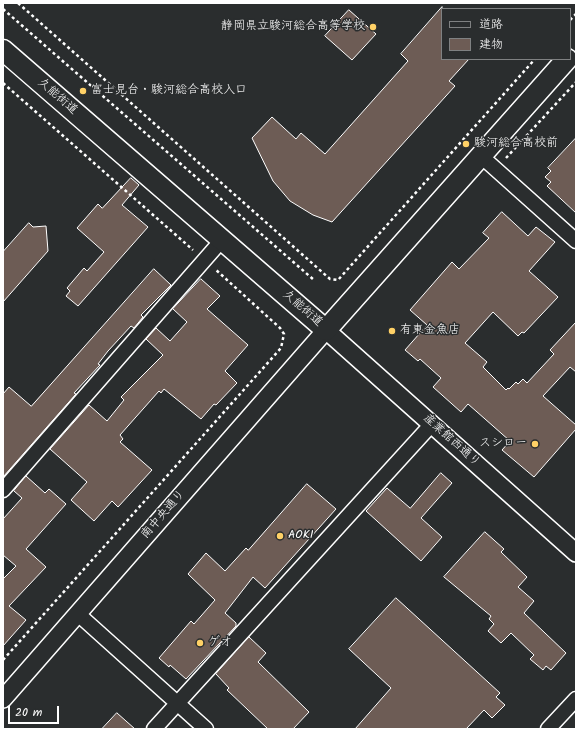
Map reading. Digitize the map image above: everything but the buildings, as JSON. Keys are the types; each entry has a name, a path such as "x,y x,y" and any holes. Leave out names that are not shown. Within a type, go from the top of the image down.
{"main road":[{"name":"久能街道","path":"3,50 326,330 566,60"}],"street":[{"path":"481,156 576,241"},
{"path":"3,490 222,240"},
{"name":"産業館西通り","path":"326,330 576,553"},
{"name":"南中央通り","path":"3,699 326,330"},
{"path":"154,729 432,424"},
{"path":"78,614 206,729"},
{"path":"548,729 576,699"}],"path":[{"path":"18,3 330,279 338,280 534,60"},
{"path":"3,9 314,280"},
{"path":"506,159 576,82"},
{"path":"3,83 205,260 280,328 284,334 281,348 3,660"}],"place":[{"name":"静岡県立駿河総合高等学校","path":"373,27"},
{"name":"富士見台・駿河総合高校入口","path":"83,91"},
{"name":"駿河総合高校前","path":"466,144"},
{"name":"有東金魚店","path":"392,331"},
{"name":"スシロー","path":"535,444"},
{"name":"AOKI","path":"280,536"},
{"name":"ゲオ","path":"200,643"}]}
